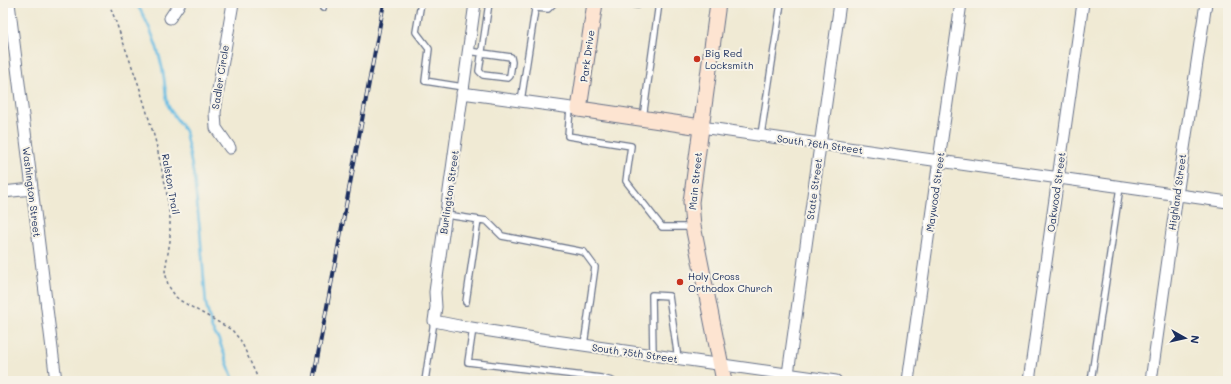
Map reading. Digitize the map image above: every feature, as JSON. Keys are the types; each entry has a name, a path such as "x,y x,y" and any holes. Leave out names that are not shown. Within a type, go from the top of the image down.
{"main road":[{"name":"Park Drive","path":"575,109 595,3"},
{"name":"Main Street","path":"718,3 692,193 692,214 693,226 724,381"},
{"name":"South 76th Street","path":"575,109 701,127"}],"street":[{"name":"Washington Street","path":"9,3 56,381"},
{"path":"170,18 180,3"},
{"name":"Sadler Circle","path":"230,148 216,128 214,113 233,3"},
{"name":"Burlington Street","path":"434,321 436,307 435,292 475,3"},
{"name":"State Street","path":"788,374 840,3"},
{"name":"Maywood Street","path":"908,381 961,3"},
{"name":"Oakwood Street","path":"1029,381 1083,3"},
{"name":"Highland Street","path":"1151,381 1206,3"},
{"name":"South 76th Street","path":"463,90 575,109"},
{"name":"South 76th Street","path":"701,127 1228,202"},
{"path":"3,192 32,189"},
{"name":"South 75th Street","path":"434,321 584,345 836,381"}],"lane":[{"path":"421,3 416,32 428,49 424,81 463,90"},
{"path":"468,51 481,53 511,57 512,62 510,76 508,78 483,75 479,71 481,53 489,3"},
{"path":"521,101 535,5 548,9 554,3"},
{"path":"626,3 638,5 641,3"},
{"path":"643,118 659,3"},
{"path":"761,135 781,3"},
{"path":"575,109 568,136 631,146 626,182 662,227 693,226"},
{"path":"1091,381 1120,186"},
{"path":"446,215 487,221 502,236 584,252 595,267 584,345"},
{"path":"466,302 478,220"},
{"path":"653,355 652,295 669,296 678,359"},
{"name":"Burlington Street","path":"425,381 434,321"},
{"path":"473,328 468,362 601,378 612,381"}],"path":[{"name":"Ralston Trail","path":"109,3 140,86 155,139 166,188 169,205 170,232 165,271 168,285 176,297 181,301 232,330 241,342 259,381"}],"waterway":[{"path":"136,3 146,20 157,49 162,68 168,105 185,131 194,177 206,304 212,329 219,340 234,381"}],"railway":[{"path":"313,381 384,3"}],"place":[{"name":"Big Red Locksmith","path":"697,59"},
{"name":"Holy Cross Orthodox Church","path":"680,282"}]}
